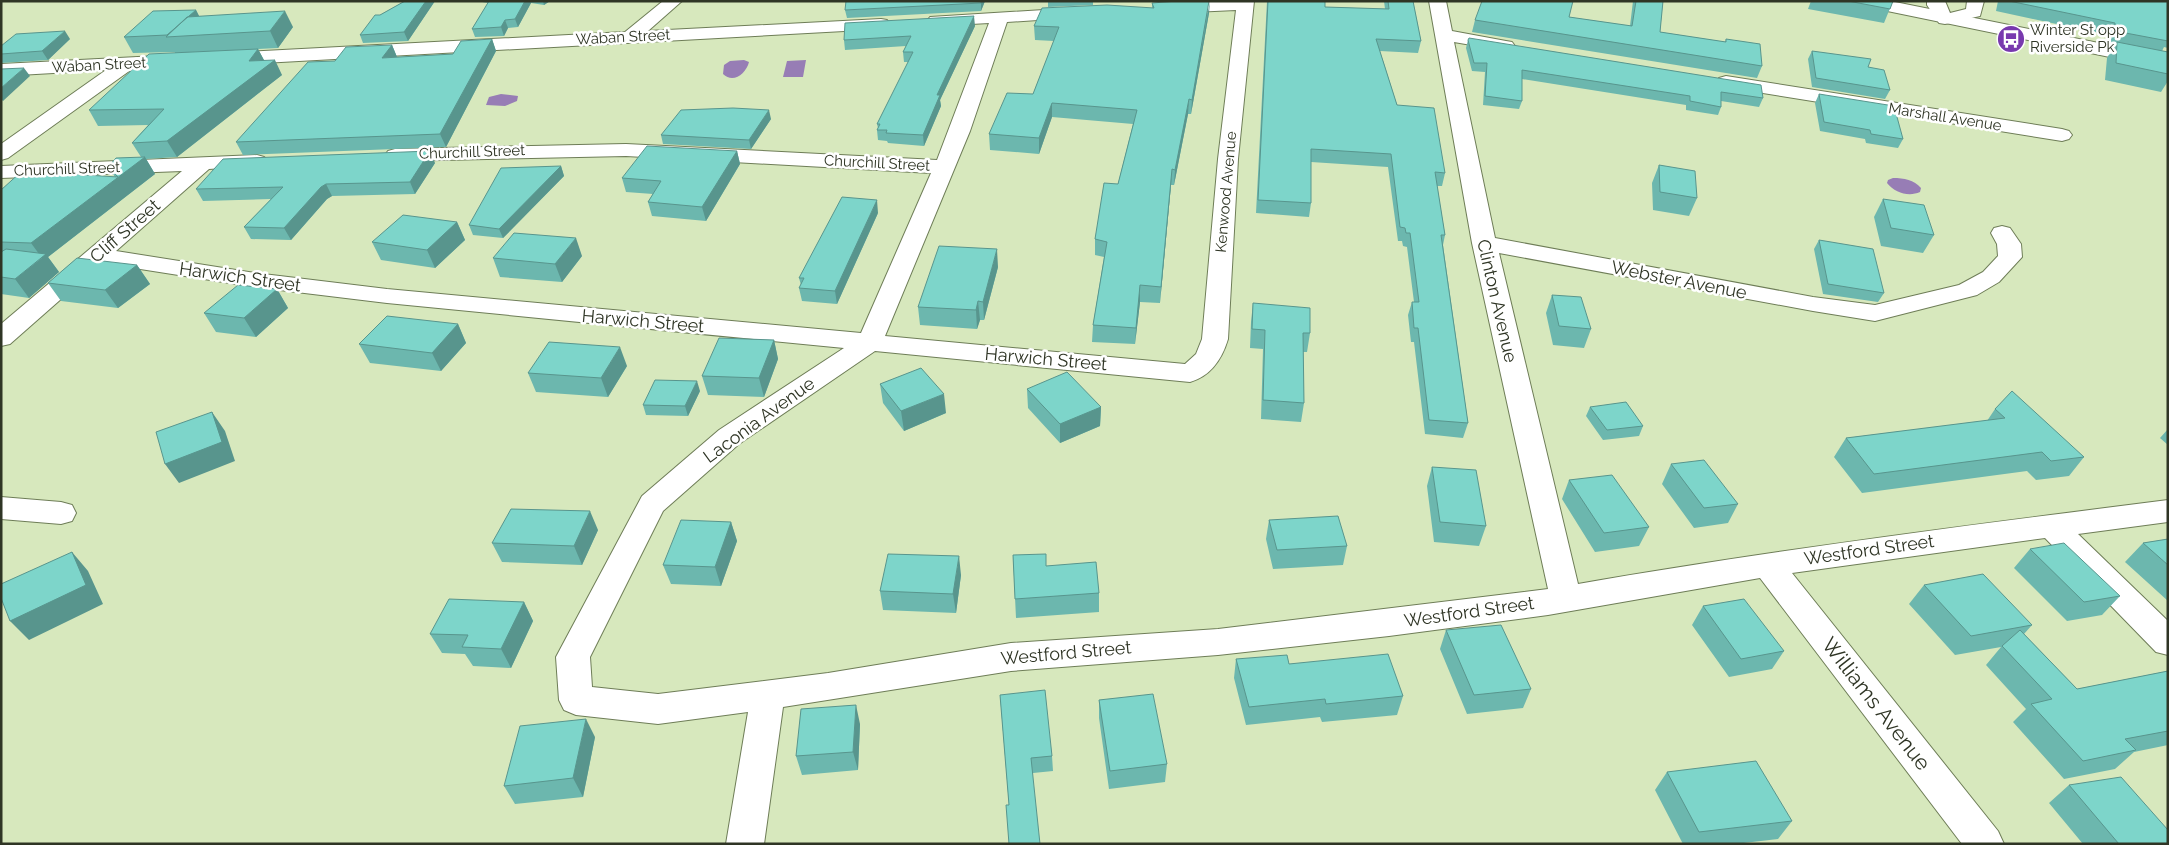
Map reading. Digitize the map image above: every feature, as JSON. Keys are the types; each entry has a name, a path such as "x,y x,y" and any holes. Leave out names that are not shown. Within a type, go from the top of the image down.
{"street":[{"path":"630,37 674,1"},
{"name":"Clinton Avenue","path":"1437,1 1484,243 1566,599"},
{"path":"1863,1 2168,63"},
{"path":"1936,1 1936,5 1945,19"},
{"path":"1945,19 1974,12 1976,1"},
{"path":"1155,9 1245,3"},
{"name":"Kenwood Avenue","path":"1190,373 1203,366 1210,355 1215,339 1228,159 1245,3"},
{"path":"923,22 1096,12"},
{"path":"869,342 917,235 942,168 960,131 1000,18"},
{"name":"Waban Street","path":"211,60 894,23"},
{"path":"1443,36 1526,49"},
{"name":"Waban Street","path":"1,70 193,60"},
{"path":"1,154 127,64"},
{"name":"Marshall Avenue","path":"1712,80 2062,135"},
{"name":"Churchill Street","path":"378,156 504,151 626,150 942,168"},
{"name":"Churchill Street","path":"1,172 282,160"},
{"name":"Cliff Street","path":"1,338 204,163"},
{"name":"Webster Avenue","path":"1484,243 1813,304 1875,313 1968,290 1992,277 2010,257 2009,244 2002,233"},
{"name":"Harwich Street","path":"97,255 255,280 387,296 1190,373"},
{"name":"Laconia Avenue","path":"768,695 658,709 576,700 573,657 652,504 729,438 869,342"},
{"path":"1,508 61,513"},
{"name":"Westford Street","path":"768,695 828,687 1011,656 1218,642 1389,623 1566,599 1768,565 2168,511"},
{"path":"2051,526 2168,642"},
{"name":"Williams Avenue","path":"1768,565 1985,844"},
{"path":"744,844 768,695"}],"shaded area":[{"path":"744,60 749,62 739,76 731,78 723,74 724,65 730,61"},
{"path":"806,60 803,77 783,77 787,61"},
{"path":"501,94 518,96 517,101 505,106 486,105 489,97"},
{"path":"1893,178 1912,181 1921,188 1920,192 1907,194 1898,192 1887,183 1888,180"}],"building":[{"path":"405,1 426,1 404,32 360,35 375,15 380,15"},
{"path":"489,1 525,1 515,19 505,20 501,27 472,29"},
{"path":"846,1 981,1 981,3 845,10"},
{"path":"1209,1 1192,100 1189,99 1175,170 1172,169 1161,287 1140,285 1136,328 1093,325 1107,242 1095,239 1104,183 1118,184 1137,110 1052,103 1039,138 989,134 1007,93 1033,94 1059,27 1034,26 1042,8 1107,5 1154,8 1152,3"},
{"path":"1268,1 1325,1 1325,7 1389,9 1388,1 1413,1 1421,41 1376,39 1397,105 1434,108 1445,173 1435,172 1445,235 1441,235 1468,423 1429,420 1418,328 1414,328 1412,302 1419,302 1410,233 1406,233 1405,228 1400,227 1391,154 1311,149 1311,203 1258,200"},
{"path":"1482,1 1573,1 1569,17 1632,26 1636,1 1663,1 1660,32 1726,42 1726,39 1760,44 1762,66 1475,20"},
{"path":"1848,1 1893,1 1890,9"},
{"path":"2009,1 2168,1 2168,41 2115,31 2115,23"},
{"path":"196,10 167,35 124,37 153,11"},
{"path":"285,11 270,31 166,37 187,17"},
{"path":"974,16 937,95 940,95 923,135 886,133 887,130 877,130 880,124 877,124 913,52 903,52 911,36 844,40 845,23"},
{"path":"65,31 42,51 1,54 1,46 16,34"},
{"path":"1469,38 1761,85 1763,98 1721,92 1721,107 1690,101 1690,96 1522,70 1522,101 1485,96 1487,63 1474,63"},
{"path":"492,39 440,134 236,142 308,62 335,61 346,47 392,45 382,58 453,54 461,41"},
{"path":"2117,42 2168,52 2168,74 2116,63"},
{"path":"258,49 249,61 275,60 167,141 132,143 164,109 89,110 149,54"},
{"path":"1812,51 1871,59 1868,67 1884,70 1890,90 1816,78"},
{"path":"24,68 1,88 1,69"},
{"path":"1819,94 1894,106 1903,139 1871,134 1870,130 1824,122"},
{"path":"733,108 769,110 749,140 661,135 681,110"},
{"path":"647,146 737,151 702,207 648,202 661,181 622,178"},
{"path":"430,151 410,182 326,184 321,187 284,228 244,227 283,187 196,189 223,159"},
{"path":"145,157 31,243 1,242 1,190 22,171 118,177 108,167 116,158"},
{"path":"1659,165 1695,171 1697,198 1660,192"},
{"path":"561,166 499,229 469,225 501,168"},
{"path":"842,197 877,200 835,291 799,288 804,278 799,278"},
{"path":"1883,199 1924,205 1934,235 1891,228"},
{"path":"403,215 457,222 427,250 372,242"},
{"path":"514,233 576,238 555,264 493,258"},
{"path":"1819,240 1873,249 1884,293 1828,284"},
{"path":"939,246 997,249 983,302 978,301 976,310 918,307"},
{"path":"6,249 46,254 15,279 1,277 1,252"},
{"path":"77,258 137,265 105,290 48,283"},
{"path":"238,285 277,289 244,318 204,313"},
{"path":"1552,295 1581,297 1591,329 1559,326"},
{"path":"1253,303 1310,308 1310,333 1303,333 1304,403 1263,400 1265,330 1252,329"},
{"path":"387,316 458,324 432,353 359,344"},
{"path":"719,338 774,340 759,378 702,376"},
{"path":"549,342 620,347 601,378 528,373"},
{"path":"921,368 944,394 901,411 880,384"},
{"path":"1067,372 1101,407 1060,424 1027,389"},
{"path":"655,380 697,381 685,406 643,405"},
{"path":"2012,391 2084,457 2051,461 2042,452 1874,474 1846,438 2005,418 1995,409"},
{"path":"1626,402 1643,426 1607,430 1590,407"},
{"path":"212,412 222,442 165,464 156,432"},
{"path":"1704,460 1738,504 1704,508 1671,464"},
{"path":"1432,467 1476,470 1486,526 1440,522"},
{"path":"1612,475 1649,527 1604,533 1569,480"},
{"path":"511,509 590,511 574,546 492,543"},
{"path":"1338,516 1347,546 1277,550 1269,520"},
{"path":"681,520 731,522 715,567 663,565"},
{"path":"2168,539 2168,565 2143,543"},
{"path":"2064,543 2120,596 2084,602 2030,549"},
{"path":"72,552 86,585 10,621 1,598 1,584"},
{"path":"888,554 959,556 953,594 880,591"},
{"path":"1046,554 1046,566 1096,562 1099,593 1015,599 1013,555"},
{"path":"1983,574 2032,625 1971,636 1924,585"},
{"path":"449,599 524,602 501,649 462,647 468,635 430,634"},
{"path":"1744,599 1784,651 1741,659 1703,606"},
{"path":"1501,625 1531,689 1474,695 1446,630"},
{"path":"2020,630 2077,689 2168,671 2168,731 2125,739 2136,750 2083,761 2031,704 2052,699 2002,646"},
{"path":"1388,654 1403,696 1326,704 1325,699 1249,707 1236,659 1287,655 1289,664"},
{"path":"1045,690 1052,756 1031,758 1040,844 1009,844 1006,805 1009,805 1000,695"},
{"path":"1153,694 1167,764 1110,771 1099,700"},
{"path":"856,705 853,752 796,756 801,709"},
{"path":"586,719 573,778 504,786 520,726"},
{"path":"1756,761 1792,821 1699,832 1667,772"},
{"path":"2121,777 2168,830 2168,844 2119,844 2069,785"}],"place":[{"name":"Winter St opp Riverside Pk","path":"2011,39"}]}
